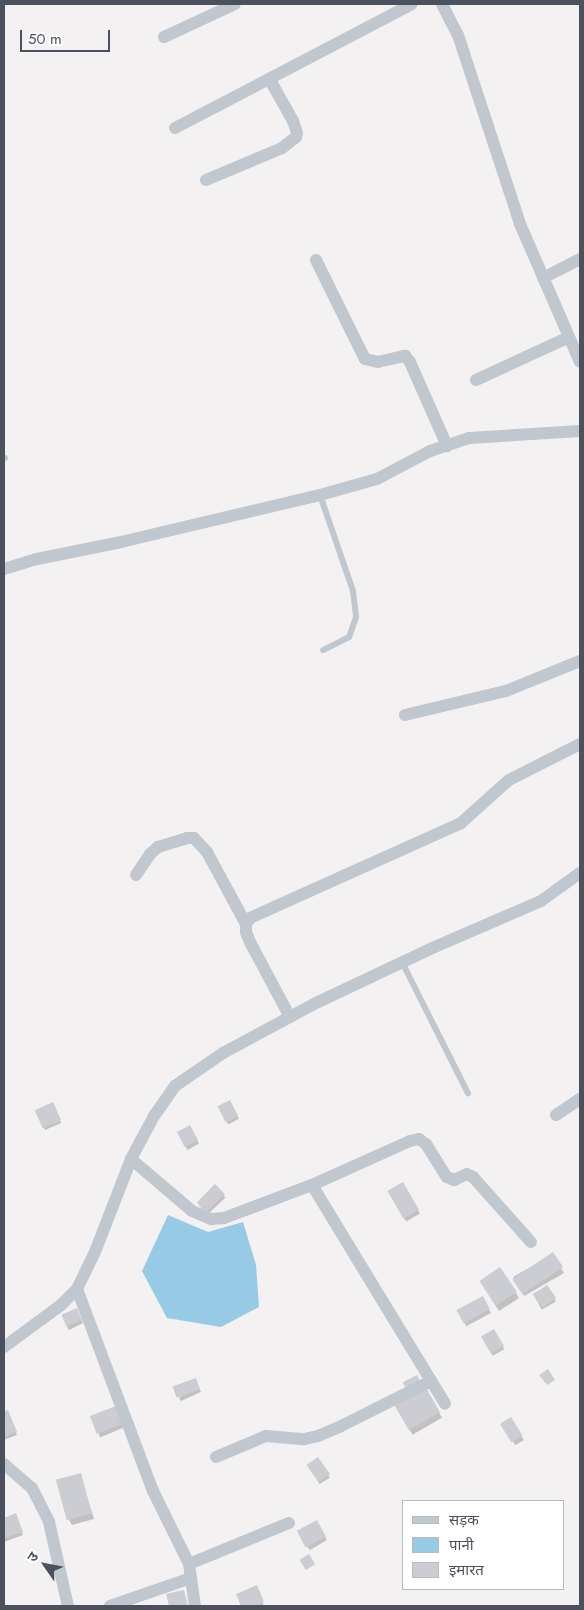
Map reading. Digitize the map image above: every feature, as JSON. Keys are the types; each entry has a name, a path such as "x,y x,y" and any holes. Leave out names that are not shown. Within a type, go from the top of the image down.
{"street":[{"path":"164,36 235,4"},
{"path":"175,128 270,80 412,4"},
{"path":"442,4 458,35 520,224 580,362"},
{"path":"206,180 282,148 296,137 297,133 293,121 270,80"},
{"path":"543,278 580,259"},
{"path":"316,260 365,359 378,362 404,356 410,362 447,446"},
{"path":"476,380 569,338"},
{"path":"4,568 37,559 121,542 377,480 430,451 468,438 580,431"},
{"path":"405,715 506,691 580,661"},
{"path":"246,924 257,914 461,823 509,780 580,744"},
{"path":"136,875 150,854 158,847 187,838 194,838 207,852 246,924 246,932 250,942 290,1017"},
{"path":"4,1347 61,1305 77,1289 95,1252 131,1159 154,1116 175,1086 223,1053 290,1017 402,962 541,901 580,873"},
{"path":"556,1115 580,1099"},
{"path":"131,1159 192,1211 211,1219 224,1218 312,1185 418,1139 426,1144 447,1177 454,1180 467,1174 473,1177 531,1242"},
{"path":"312,1185 445,1404"},
{"path":"77,1289 153,1491 190,1564 194,1606"},
{"path":"216,1457 266,1436 304,1439 318,1436 431,1381"},
{"path":"4,1464 32,1488 49,1522 68,1606"},
{"path":"190,1564 290,1523"},
{"path":"110,1606 191,1578"}],"lane":[{"path":"320,495 353,591 356,617 355,626 349,637 324,650"},
{"path":"402,962 468,1092"}],"water":[{"path":"168,1215 208,1232 243,1222 256,1265 259,1307 221,1327 167,1318 142,1271"}],"building":[{"path":"230,1100 238,1116 226,1122 218,1106"},
{"path":"53,1102 61,1120 43,1128 35,1110"},
{"path":"190,1125 198,1140 185,1147 177,1132"},
{"path":"403,1182 419,1210 403,1219 387,1191"},
{"path":"215,1184 225,1194 207,1212 197,1202"},
{"path":"553,1252 563,1267 522,1294 512,1279"},
{"path":"500,1267 517,1292 496,1306 479,1281"},
{"path":"547,1285 556,1298 542,1308 533,1295"},
{"path":"483,1296 490,1309 464,1323 457,1310"},
{"path":"77,1308 82,1320 66,1327 61,1315"},
{"path":"494,1329 504,1346 491,1354 481,1336"},
{"path":"548,1369 555,1380 547,1385 539,1375"},
{"path":"417,1375 421,1383 407,1390 403,1382"},
{"path":"196,1378 200,1389 177,1398 173,1387"},
{"path":"426,1388 440,1412 409,1430 395,1406"},
{"path":"116,1406 123,1424 97,1434 90,1416"},
{"path":"8,1410 17,1432 4,1437 4,1411"},
{"path":"511,1417 523,1436 512,1443 500,1424"},
{"path":"318,1457 330,1474 319,1482 307,1465"},
{"path":"81,1473 92,1514 67,1520 56,1480"},
{"path":"16,1513 23,1532 4,1538 4,1518"},
{"path":"317,1520 326,1537 306,1548 297,1531"},
{"path":"309,1554 315,1564 306,1570 300,1560"},
{"path":"257,1585 264,1602 255,1606 241,1606 236,1594"},
{"path":"184,1590 188,1606 169,1606 166,1594"}]}
